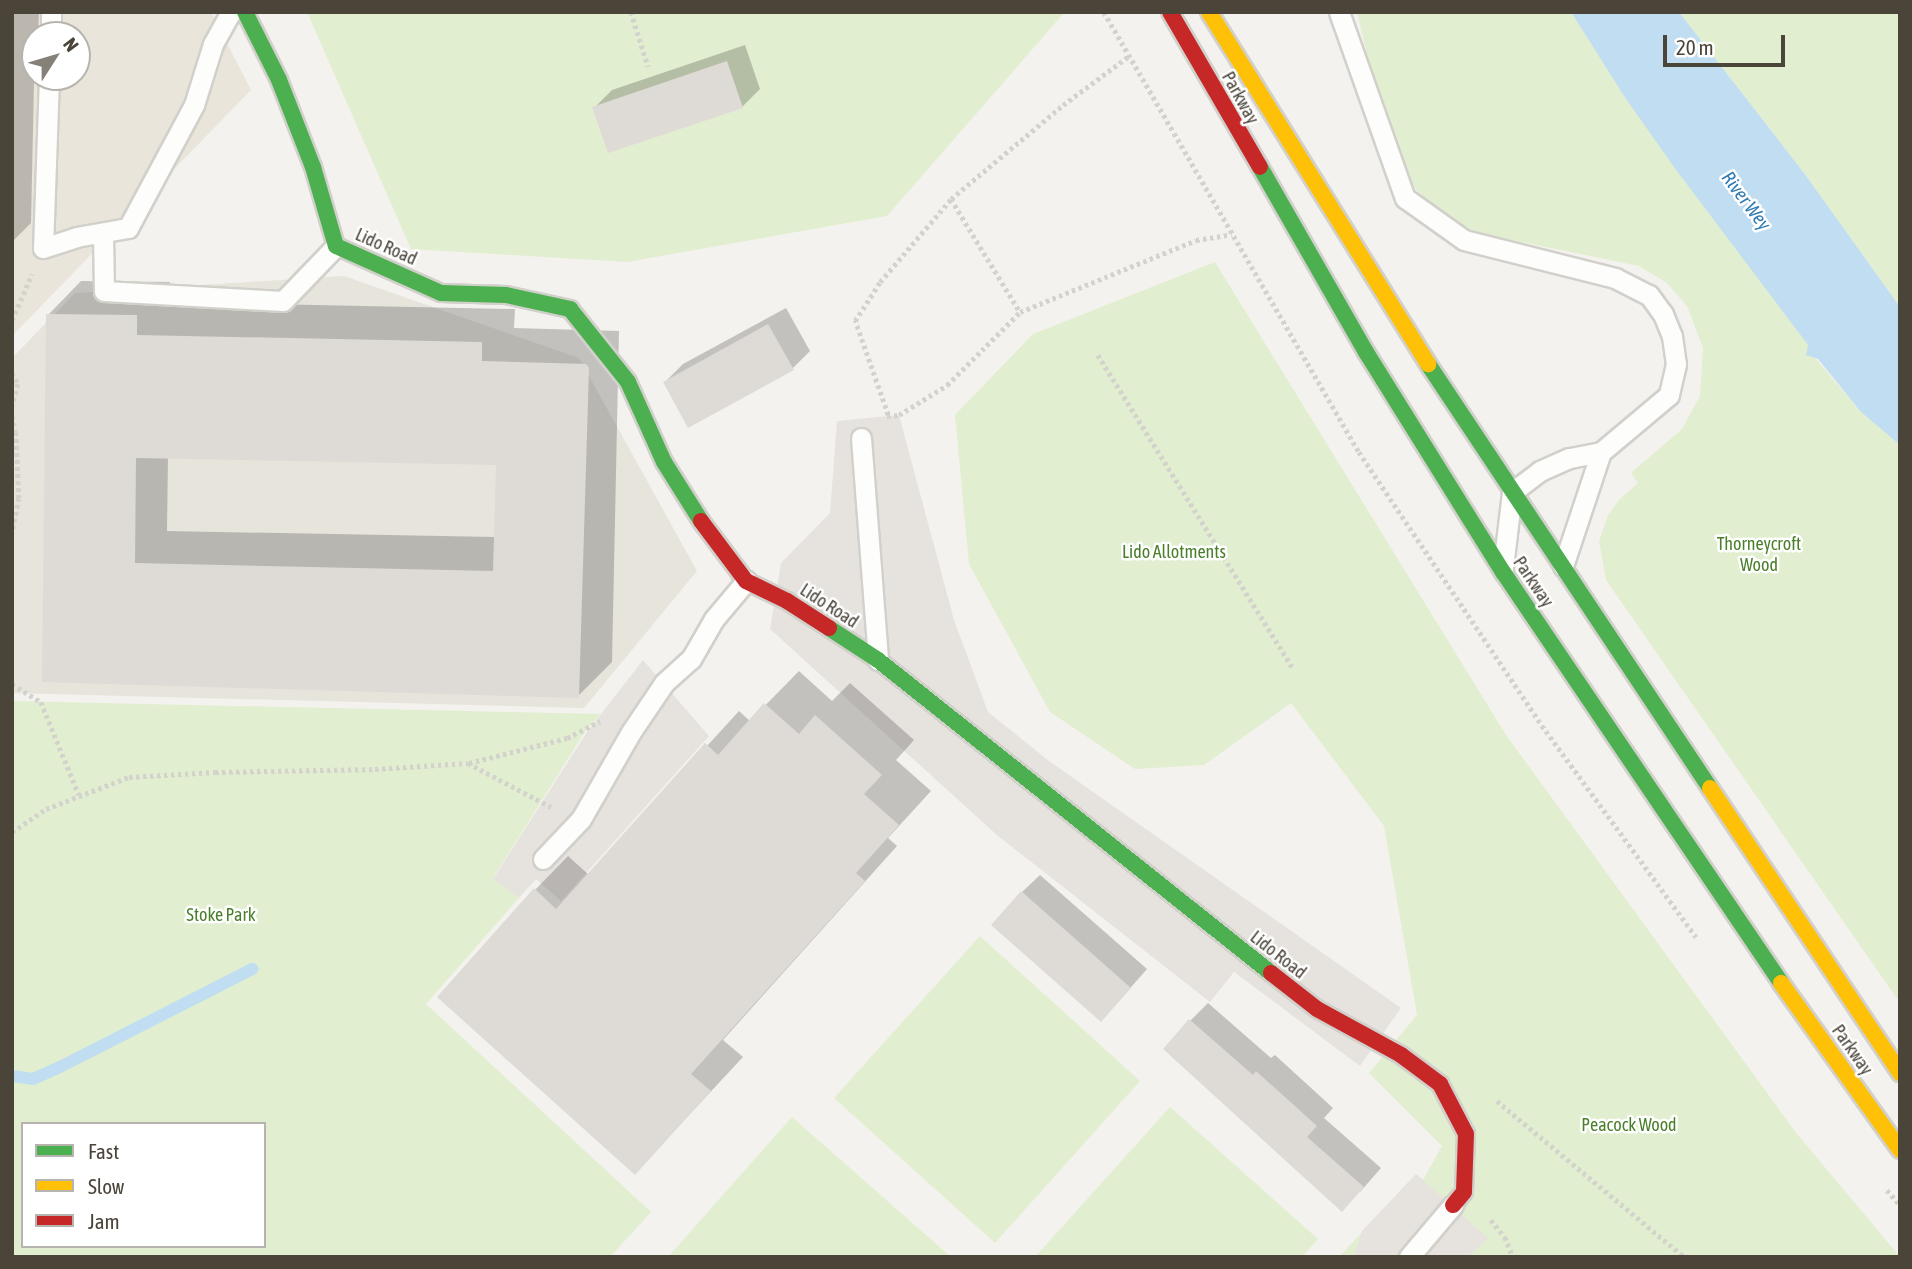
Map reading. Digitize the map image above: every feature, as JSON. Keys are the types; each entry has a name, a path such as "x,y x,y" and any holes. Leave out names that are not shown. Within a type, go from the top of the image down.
{"main road":[{"name":"Lido Road","path":"245,12 284,93 313,167 336,246 441,293 506,295 569,309 628,382 664,462 696,516 746,581 787,601 878,660 1317,1009 1401,1055 1440,1084 1466,1134 1464,1192 1453,1205"},
{"name":"Parkway","path":"1170,12 1366,352 1503,572 1756,947 1900,1150"},
{"name":"Parkway","path":"1209,12 1431,369 1900,1073"}],"lane":[{"path":"49,91 43,248 128,229 194,105 213,44 231,12"},
{"path":"1339,12 1405,198 1464,240 1615,278 1649,295 1663,314 1672,336 1676,364 1669,395 1601,452 1569,458 1540,471 1512,492 1503,572"},
{"path":"103,233 104,290 283,301 336,246"},
{"path":"861,438 878,660"},
{"path":"1563,566 1601,452"},
{"path":"543,859 581,819 631,732 664,683 691,659 714,619 746,581"},
{"path":"1409,1257 1453,1205"}],"path":[{"path":"631,12 648,66"},
{"path":"888,415 855,321 880,282 951,199 1063,105 1129,56"},
{"path":"951,199 1020,312"},
{"path":"861,438 888,415 899,415 947,385 1020,312 1196,240 1232,234"},
{"path":"12,320 43,248"},
{"path":"1098,355 1293,668"},
{"path":"12,373 18,384 12,406"},
{"path":"12,416 16,432 19,498 12,533"},
{"path":"12,684 41,702 79,795"},
{"path":"12,832 46,809 129,777 468,763 567,738 586,730"},
{"path":"468,763 541,803 581,819"},
{"path":"1492,1097 1684,1257"}],"shaded area":[{"path":"12,12 211,12 251,90 12,336"},
{"path":"344,276 579,358 697,571 584,708 12,693 12,358 75,293"},
{"path":"899,415 954,620 988,712 1049,761 1401,1008 1360,1066 1234,972 1210,1002 998,836 770,629 781,563 830,513 837,421"},
{"path":"643,660 709,736 561,901 536,879 519,898 493,879 587,732"},
{"path":"1416,1174 1488,1238 1469,1257 1354,1257 1362,1231"}],"green space":[{"path":"307,12 1063,14 887,216 627,262 411,249"},
{"name":"Thorneycroft Wood","path":"1357,12 1571,12 1624,96 1808,345 1809,351 1861,412 1900,445 1900,1003 1606,580 1599,541 1608,515 1619,500 1638,483 1631,473 1682,429 1700,396 1703,348 1687,306 1667,283 1639,266 1482,234 1449,220 1428,203 1406,177 1388,143"},
{"path":"1679,12 1900,12 1900,307 1804,173"},
{"path":"1215,262 1506,735 1797,1134 1900,1257 1339,1257 1416,1174 1423,1180 1442,1146 1369,1073 1417,1015 1384,826 1291,703 1204,765 1135,769 1050,712 969,564 955,415 1033,334"},
{"name":"Stoke Park","path":"12,701 601,714 586,730 493,878 519,898 426,1004 651,1212 610,1257 12,1257"},
{"path":"980,936 1140,1081 995,1243 834,1098"},
{"path":"1170,1107 1318,1239 1302,1257 1035,1257"},
{"path":"792,1117 951,1257 668,1257"}],"water":[{"name":"River Wey","path":"1571,12 1679,12 1804,173 1900,307 1900,445 1861,412 1818,359 1806,355 1808,345 1674,167 1624,96"}],"building":[{"path":"727,61 743,108 608,153 592,107"},
{"path":"46,314 137,315 137,335 482,342 482,361 586,364 589,368 579,698 42,682","holes":["136,458 496,465 493,571 135,563"]},
{"path":"768,324 794,370 688,428 663,382"},
{"path":"764,703 799,734 815,715 882,775 864,794 899,825 856,873 865,881 691,1074 711,1091 635,1175 437,997 534,888 556,909 705,743 718,755"},
{"path":"1021,891 1131,988 1101,1022 991,925"},
{"path":"1189,1019 1253,1075 1256,1071 1317,1126 1307,1137 1364,1187 1342,1212 1163,1049"}],"waterway":[{"path":"12,1076 33,1079 60,1067 252,969"}],"traffic: fast":[{"path":"245,12 279,80 313,167 336,246 441,293 506,295 570,309 628,382 664,462 701,521"},
{"path":"1260,167 1366,352 1503,572 1781,983"},
{"path":"1428,364 1710,788"},
{"path":"829,628 878,660 1271,973"}],"traffic: slow":[{"path":"1209,12 1428,364"},
{"path":"1710,788 1900,1073"},
{"path":"1781,983 1900,1150"}],"traffic: jam":[{"path":"1170,12 1260,167"},
{"path":"701,521 746,581 787,601 829,628"},
{"path":"1271,973 1317,1009 1401,1055 1440,1084 1466,1134 1464,1192 1453,1205"}],"park label":[{"name":"Lido Allotments","path":"1174,552"},
{"name":"Peacock Wood","path":"1629,1125"}]}
